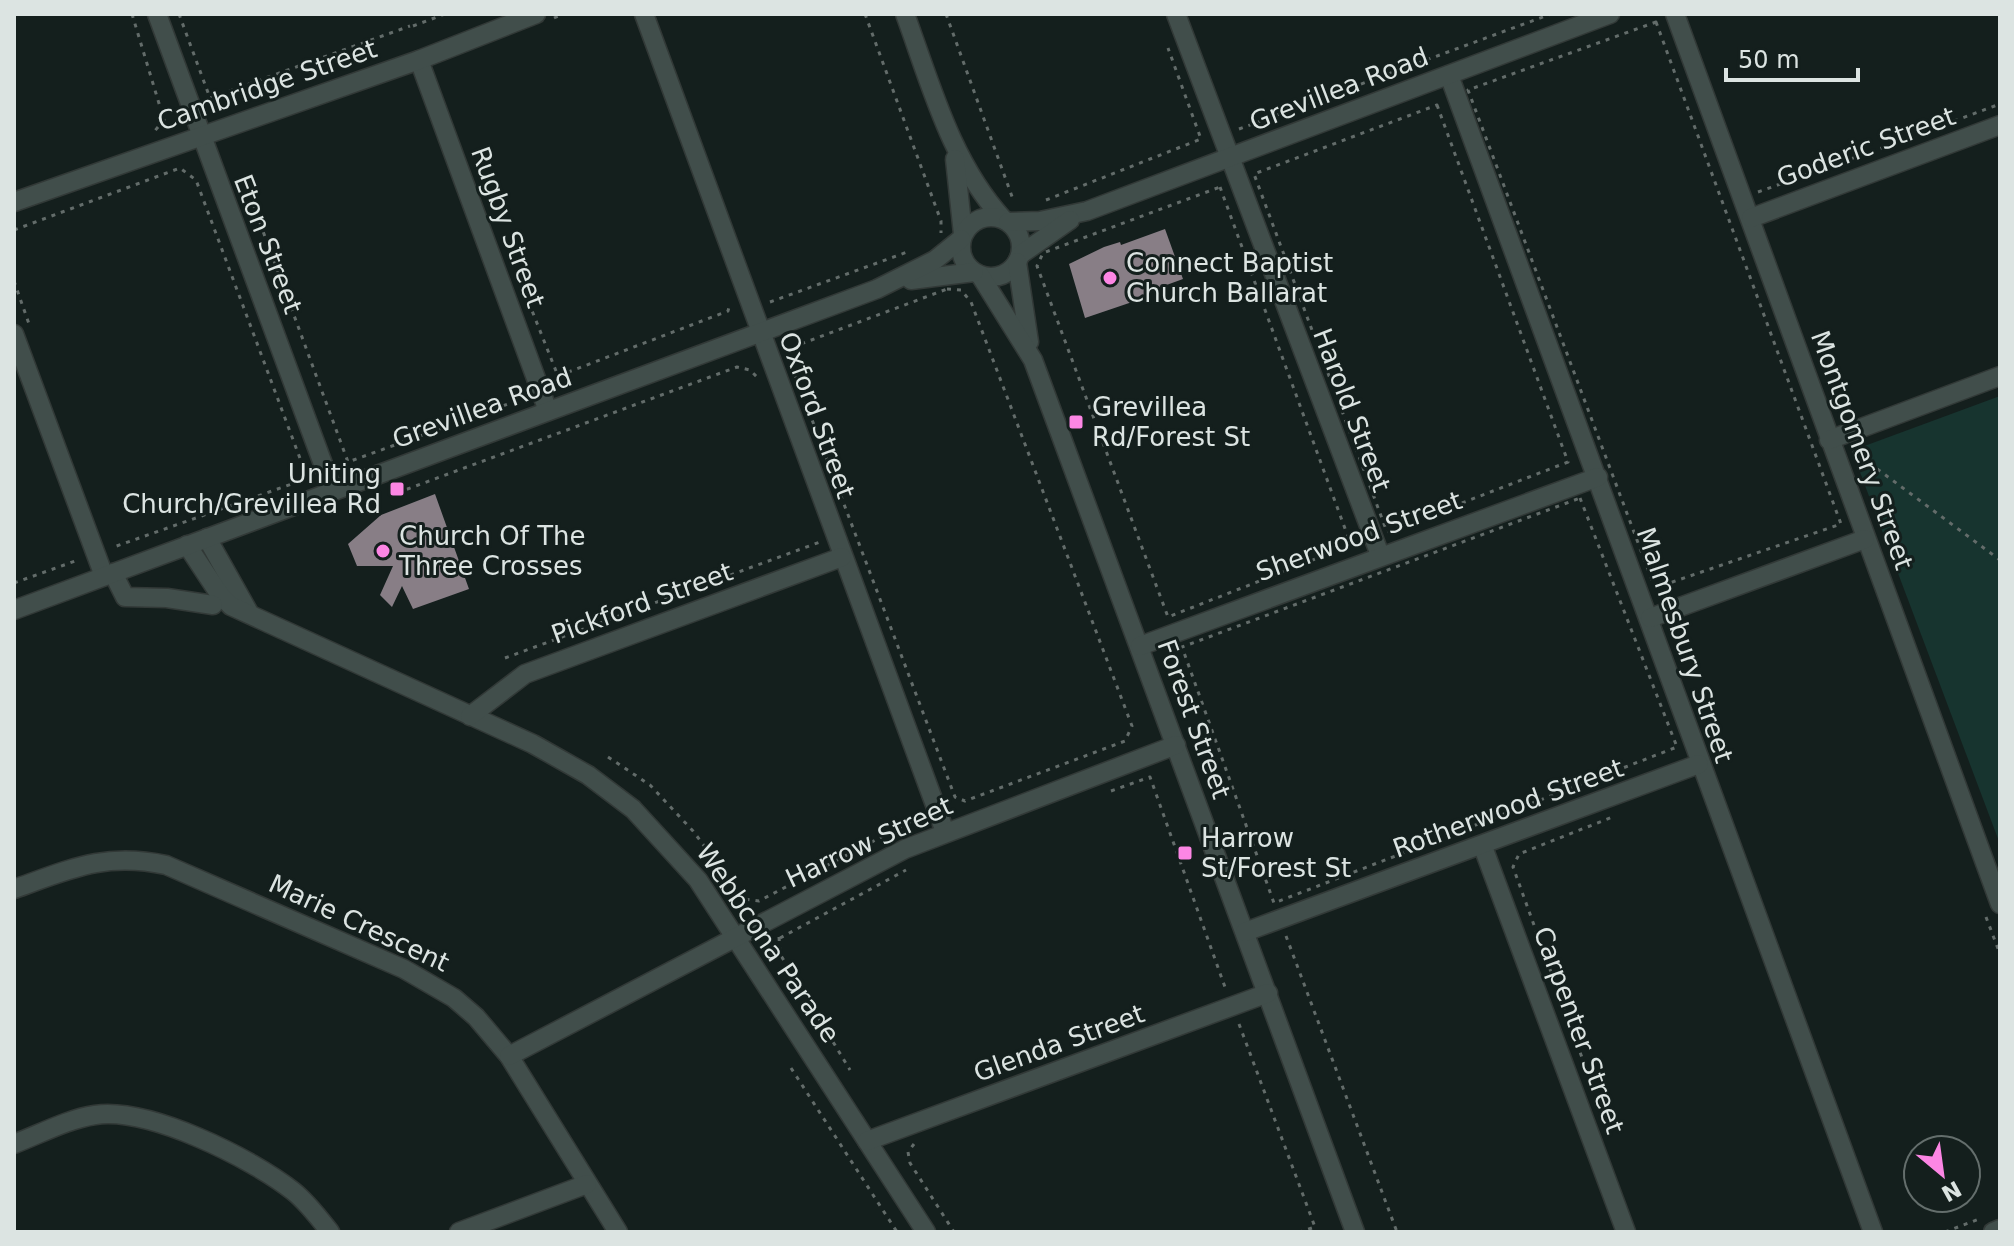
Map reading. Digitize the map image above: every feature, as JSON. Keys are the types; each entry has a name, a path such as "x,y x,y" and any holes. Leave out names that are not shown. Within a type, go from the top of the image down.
{"street":[{"name":"Eton Street","path":"157,14 199,136 333,491"},
{"name":"Cambridge Street","path":"14,202 419,60 536,14"},
{"name":"Oxford Street","path":"644,14 945,832"},
{"path":"905,14 950,136 975,183 1008,215 1018,234 1033,360"},
{"name":"Harold Street","path":"1176,14 1228,160 1380,555"},
{"name":"Grevillea Road","path":"14,610 877,289 944,254 980,218 1008,215 1040,221 1087,211 1610,14"},
{"name":"Montgomery Street","path":"1675,14 1865,539 1995,873 2000,904"},
{"name":"Rugby Street","path":"419,60 548,411"},
{"name":"Malmesbury Street","path":"1449,75 1873,1232"},
{"name":"Goderic Street","path":"1751,218 2000,125"},
{"path":"950,136 960,187 963,257 977,273 1033,360"},
{"name":"Grevillea Road","path":"877,289 953,280 977,273 1003,274 1048,233 1087,211"},
{"path":"14,334 95,553 125,597 167,598 213,605"},
{"name":"Forest Street","path":"1033,360 1355,1232"},
{"path":"1829,440 2000,376"},
{"name":"Sherwood Street","path":"1140,646 1598,477"},
{"name":"Webbcona Parade","path":"207,538 239,601 253,615"},
{"path":"1650,618 1865,539"},
{"name":"Webbcona Parade","path":"187,545 223,599 558,757 633,809 681,858 736,936 926,1232"},
{"name":"Pickford Street","path":"470,716 525,674 842,557"},
{"name":"Harrow Street","path":"509,1056 736,936 945,832 1176,745"},
{"name":"Rotherwood Street","path":"1245,932 1483,847 1699,764"},
{"name":"Carpenter Street","path":"1483,847 1626,1232"},
{"name":"Marie Crescent","path":"14,889 103,860 120,858 166,865 429,981 476,1017 509,1056 618,1232"},
{"name":"Glenda Street","path":"867,1141 1268,993"},
{"path":"14,1144 96,1115 152,1120 187,1133 271,1176 295,1192 330,1232"},
{"path":"459,1232 587,1184"}],"path":[{"path":"132,14 164,120"},
{"path":"179,14 210,98 445,14"},
{"path":"865,14 941,221 938,239 944,254"},
{"path":"946,14 1008,215"},
{"path":"1235,130 1551,14"},
{"path":"1468,90 1656,22 1733,228"},
{"path":"1040,203 1201,139 1166,42"},
{"path":"1951,122 2000,104"},
{"path":"1254,174 1437,105 1568,462 1387,532"},
{"path":"1757,193 1939,127"},
{"path":"14,230 180,168 196,180 301,461 303,480 14,583"},
{"path":"1220,187 1351,545 1168,617 1037,266 1043,253 1220,187"},
{"path":"253,204 348,462 519,400"},
{"path":"767,304 912,250"},
{"path":"798,345 953,280 967,294 1132,726 1125,741 965,801 955,797 861,549"},
{"path":"558,376 728,311"},
{"path":"386,471 394,494 737,367"},
{"path":"1850,449 2000,560"},
{"path":"1655,588 1841,524"},
{"path":"505,658 820,543"},
{"path":"1182,647 1274,903"},
{"path":"1480,822 1677,747"},
{"path":"608,757 650,785 693,831 744,899 759,901 883,837 910,822 919,808"},
{"path":"1107,792 1150,777 1226,990"},
{"path":"1587,1071 1513,867 1519,854 1619,814"},
{"path":"850,1070 780,954 780,938 910,868"},
{"path":"1286,936 1397,1232"},
{"path":"1238,1023 1315,1227 1300,1232"},
{"path":"791,1068 897,1232"},
{"path":"908,1152 910,1163 954,1232"},
{"path":"1945,1232 1993,1226"}],"green space":[{"path":"2000,396 2000,844 1855,459 1859,448"}],"building":[{"name":"Connect Baptist Church Ballarat","path":"1165,229 1183,279 1150,291 1141,299 1085,318 1069,264 1104,247 1120,242 1121,245"},
{"name":"Church Of The Three Crosses","path":"435,494 469,589 413,609 402,586 392,607 380,595 393,566 357,566 348,544 381,515"}],"place":[{"name":"Connect Baptist Church Ballarat","path":"1110,278"},
{"name":"Grevillea Rd/Forest St","path":"1076,422"},
{"name":"Uniting Church/Grevillea Rd","path":"397,489"},
{"name":"Church Of The Three Crosses","path":"383,551"},
{"name":"Harrow St/Forest St","path":"1185,853"}]}
